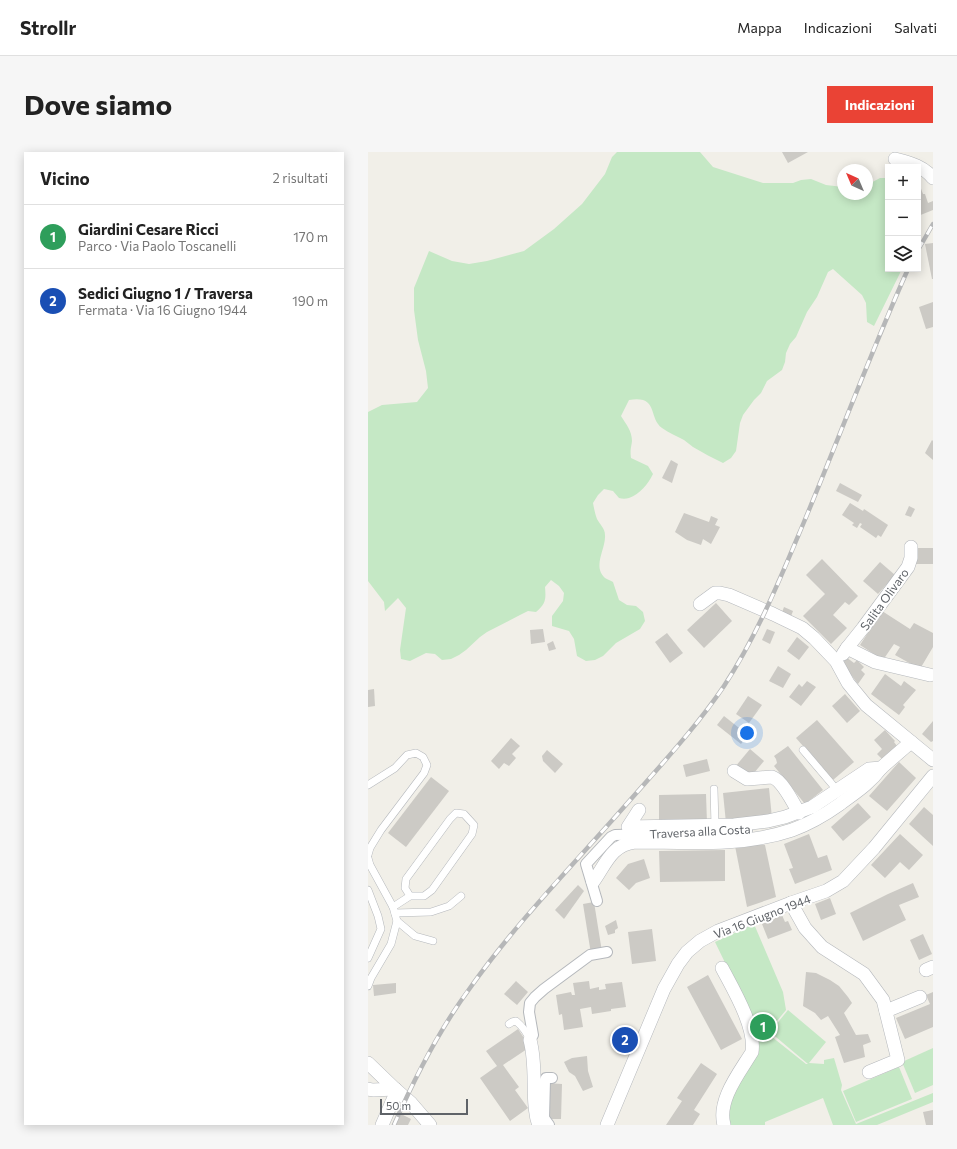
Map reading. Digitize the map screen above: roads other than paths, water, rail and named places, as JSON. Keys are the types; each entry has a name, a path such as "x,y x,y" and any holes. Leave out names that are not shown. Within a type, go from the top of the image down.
{"street":[{"path":"896,159 919,166 933,178"},
{"name":"Salita Olivaro","path":"836,661 908,568 911,558 911,547"},
{"path":"700,604 715,593 729,595 802,628 836,661 848,683 866,706 933,760"},
{"path":"847,648 875,662 930,675"},
{"name":"Traversa alla Costa","path":"597,901 586,864 611,837 615,835 736,831 769,827 792,820 797,817 799,813 812,808 869,769 881,768 911,742"},
{"path":"593,882 616,849 627,843 725,842 772,836 794,830 832,809 861,789 881,768"},
{"path":"639,810 628,827 734,825 768,821 799,813 790,796 776,778 748,779 734,771"},
{"name":"Via 16 Giugno 1944","path":"607,1125 664,989 678,964 687,952 700,941 718,931 826,891 843,881 874,848 933,776"},
{"path":"792,903 805,928 822,947 864,974 883,1000 898,1060 869,1072"},
{"path":"539,1125 535,1106 534,1072 532,1046 530,1040 533,1035 529,1012 530,1003 544,989 590,955 607,952"},
{"path":"722,968 742,1007 752,1037 753,1046 752,1052 729,1090 723,1104 722,1119 724,1125"},
{"path":"886,1011 920,997"},
{"path":"368,1063 411,1103 430,1125"},
{"path":"549,1125 544,1118 545,1080 546,1078 552,1078"},
{"path":"368,1089 395,1089"},
{"path":"382,1125 395,1095 395,1089"}],"lane":[{"path":"803,750 837,790"},
{"path":"368,785 395,768 407,755 416,754 424,757 427,765 424,773 381,830 370,848 368,857 370,865 394,910 397,921 391,944 371,978 368,986"},
{"path":"714,789 715,826"},
{"path":"394,910 410,896 424,896 432,890 472,834 474,825 464,814 456,813 450,818 406,879 405,888 410,896"},
{"path":"368,890 378,916 381,929 368,958"},
{"path":"394,910 431,912 448,906 461,896"},
{"path":"397,921 415,936 433,941"},
{"path":"509,1024 516,1021 527,1033 530,1040"}],"railway":[{"path":"921,245 933,224"},
{"path":"394,1125 410,1089 438,1037 448,1020 488,964 545,895 689,733 724,686 768,606 907,272"}],"place":[{"name":"Giardini Cesare Ricci","path":"763,1027"},
{"name":"Sedici Giugno 1 / Traversa","path":"625,1040"}]}
